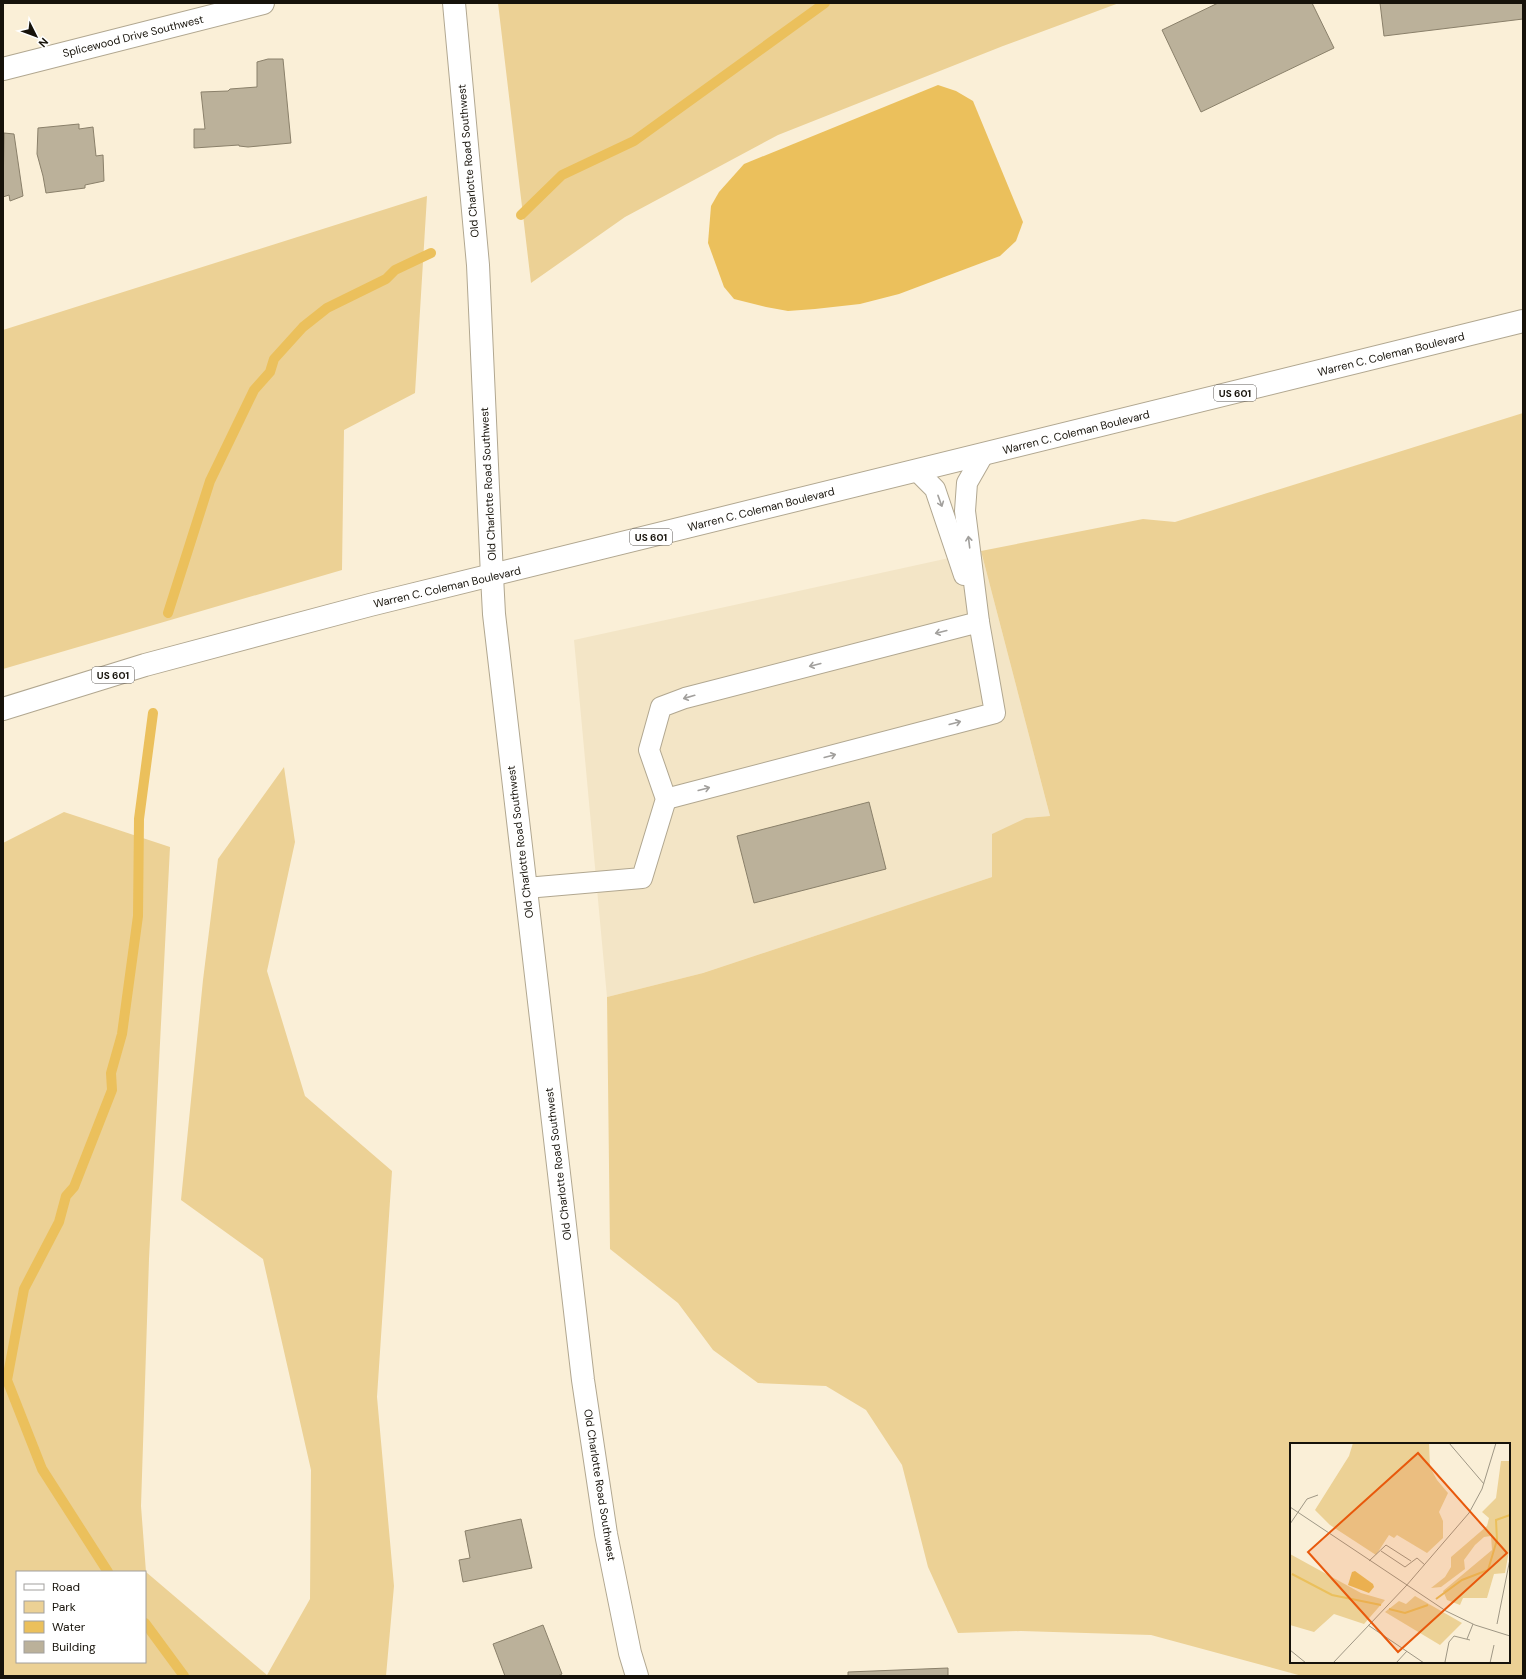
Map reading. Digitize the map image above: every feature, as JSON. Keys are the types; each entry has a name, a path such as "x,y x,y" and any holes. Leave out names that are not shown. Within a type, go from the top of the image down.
{"main road":[{"name":"Splicewood Drive Southwest","path":"3,69 263,3"},
{"name":"Old Charlotte Road Southwest","path":"454,3 478,265 494,614 584,1388 606,1534 630,1653 637,1676"},
{"name":"Warren C. Coleman Boulevard","path":"3,709 145,665 362,607 1523,321"}],"lane":[{"path":"666,799 996,713 979,622 965,511 967,483 983,455"},
{"path":"917,471 935,489 946,517 979,622"},
{"path":"526,888 642,878 666,799 649,750 661,707 685,698 979,622"}],"shaded area":[{"path":"981,551 1050,816 1026,818 992,877 703,973 607,997 574,640"}],"green space":[{"path":"498,3 1119,3 1003,46 778,135 625,217 531,283"},
{"path":"427,196 415,393 344,430 342,570 3,669 3,330"},
{"path":"1523,413 1523,1676 1302,1676 1151,1635 1021,1631 958,1633 928,1567 902,1465 866,1410 826,1386 758,1383 713,1350 678,1303 610,1249 607,997 703,973 992,877 992,834 1026,818 1050,816 981,551 1143,519 1175,522"},
{"path":"284,767 295,842 267,971 305,1096 392,1171 377,1397 394,1586 386,1676 3,1676 3,843 64,812 170,847 149,1259 141,1506 146,1571 16,1571 16,1663 146,1663 146,1572 267,1675 310,1599 311,1470 263,1259 181,1200 203,980 218,859"}],"water":[{"path":"938,85 956,91 973,101 1023,222 1016,241 1000,256 899,294 860,304 788,311 734,299 724,287 708,243 711,206 719,192 744,164"}],"building":[{"path":"1218,3 1312,3 1334,48 1201,112 1162,30"},
{"path":"1380,3 1523,3 1523,19 1384,36"},
{"path":"268,59 283,59 291,143 248,147 239,145 194,148 194,129 205,129 201,92 228,91 230,89 257,87 257,62"},
{"path":"79,124 79,129 93,127 96,156 103,155 104,181 85,185 85,188 46,193 37,154 38,128"},
{"path":"4,133 14,134 23,196 10,201 9,195 3,197"},
{"path":"869,802 886,869 754,903 737,836"},
{"path":"521,1519 532,1568 463,1582 459,1560 470,1558 465,1531"},
{"path":"543,1625 562,1674 558,1676 505,1676 493,1644"},
{"path":"948,1668 948,1676 848,1676 848,1672"}],"waterway":[{"path":"521,215 562,175 634,141 825,3"},
{"path":"168,613 210,481 254,390 270,372 274,359 303,327 327,308 386,279 395,270 431,253"},
{"path":"107,1571 42,1469 7,1380 24,1289 59,1222 66,1196 74,1187 112,1090 111,1073 122,1034 138,916 139,819 153,713"},
{"path":"146,1624 184,1676"}]}
